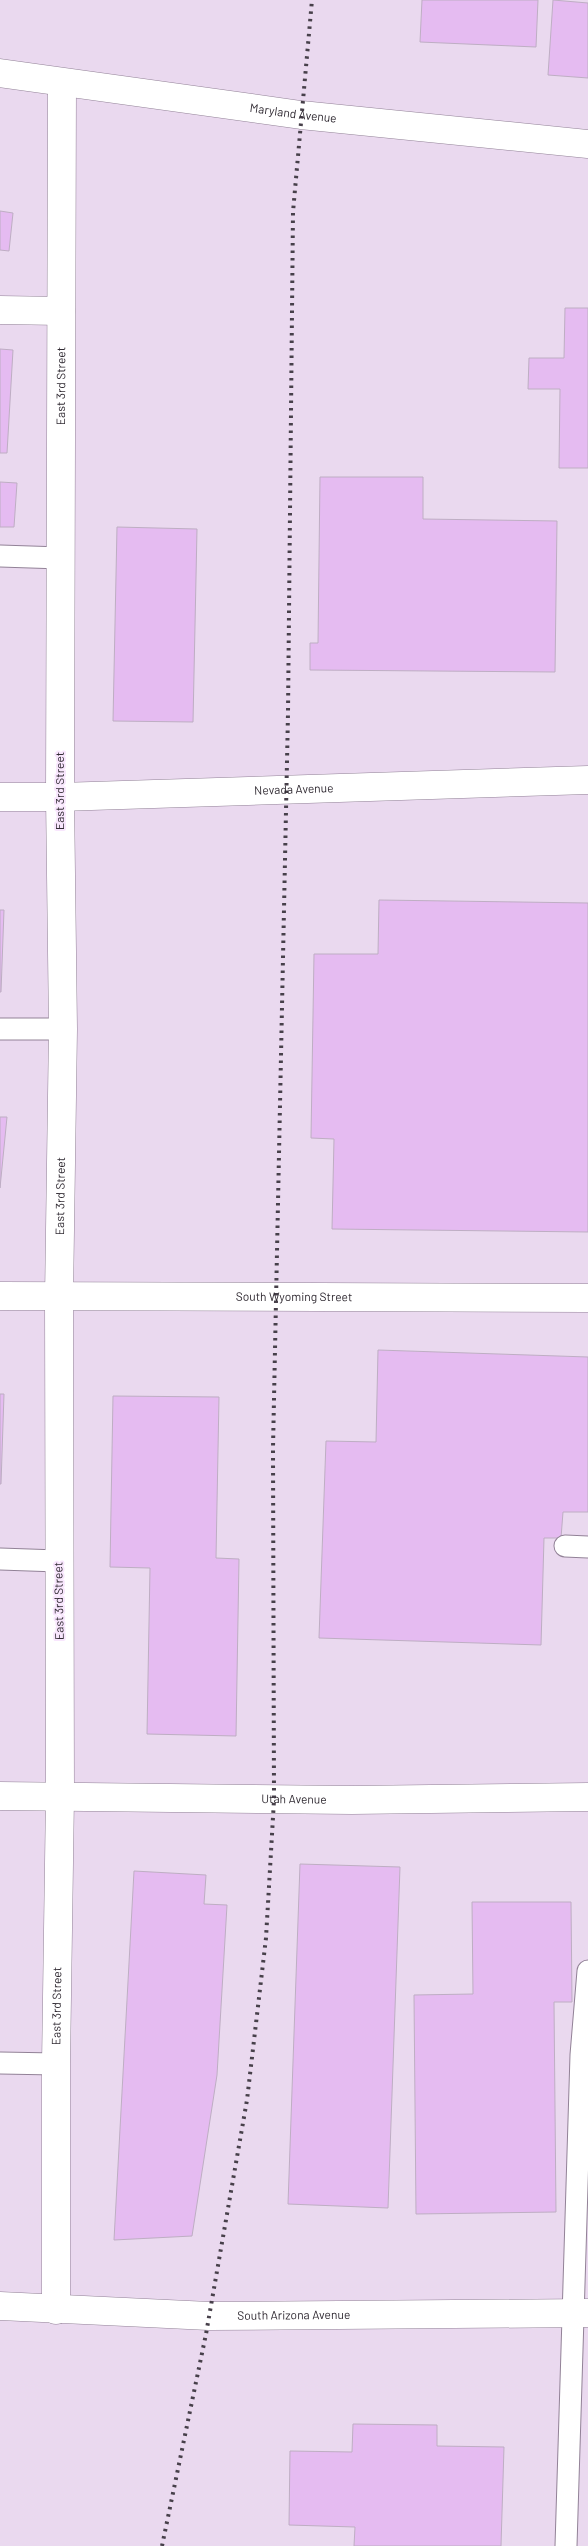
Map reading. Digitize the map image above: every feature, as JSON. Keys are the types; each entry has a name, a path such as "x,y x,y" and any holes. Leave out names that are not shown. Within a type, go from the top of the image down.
{"street":[{"name":"Maryland Avenue","path":"0,73 301,115 588,144"},
{"name":"East 3rd Street","path":"56,2310 56,2064 60,1796 58,1561 59,1297 63,1029 60,797 62,83"},
{"path":"0,310 62,311"},
{"name":"Nevada Avenue","path":"0,797 60,797 588,780"},
{"name":"South Wyoming Street","path":"0,1296 588,1298"},
{"name":"Utah Avenue","path":"0,1796 342,1800 588,1797"},
{"name":"South Arizona Avenue","path":"0,2306 208,2316 580,2313"}],"lane":[{"path":"0,556 61,558"},
{"path":"0,1029 63,1029"},
{"path":"565,1546 588,1548"},
{"path":"0,1559 58,1561"},
{"path":"566,2546 580,2313 584,2055 588,1971"},
{"path":"0,2063 56,2064"}],"building":[{"path":"422,0 538,0 536,47 420,42"},
{"path":"553,0 588,3 588,78 548,75"},
{"path":"0,211 13,213 9,251 0,250"},
{"path":"565,308 588,308 588,468 559,468 560,389 528,389 529,358 564,358"},
{"path":"0,349 13,350 7,453 0,453"},
{"path":"320,477 423,477 423,519 557,521 555,672 310,670 310,643 318,643"},
{"path":"0,482 17,483 14,527 0,527"},
{"path":"117,527 197,529 193,722 113,721"},
{"path":"379,900 588,903 588,1232 332,1229 334,1139 311,1138 314,954 378,954"},
{"path":"0,910 4,910 1,992 0,992"},
{"path":"0,1117 7,1117 0,1188"},
{"path":"378,1350 588,1357 588,1512 563,1512 561,1538 544,1538 541,1645 319,1638 326,1441 376,1442"},
{"path":"0,1394 4,1394 1,1484 0,1484"},
{"path":"113,1396 219,1397 216,1558 239,1559 236,1736 147,1734 150,1568 110,1567"},
{"path":"300,1864 400,1867 388,2208 288,2204"},
{"path":"134,1871 206,1875 204,1904 227,1905 217,2075 192,2236 114,2240"},
{"path":"472,1902 571,1902 572,2002 554,2002 556,2212 416,2214 414,1995 473,1994"},
{"path":"353,2424 437,2425 437,2446 504,2447 501,2546 354,2546 355,2527 289,2525 290,2451 352,2452"}],"railway":[{"path":"162,2546 206,2334 247,2100 266,1938 274,1800 273,1448 288,713 293,212 312,0"}]}
